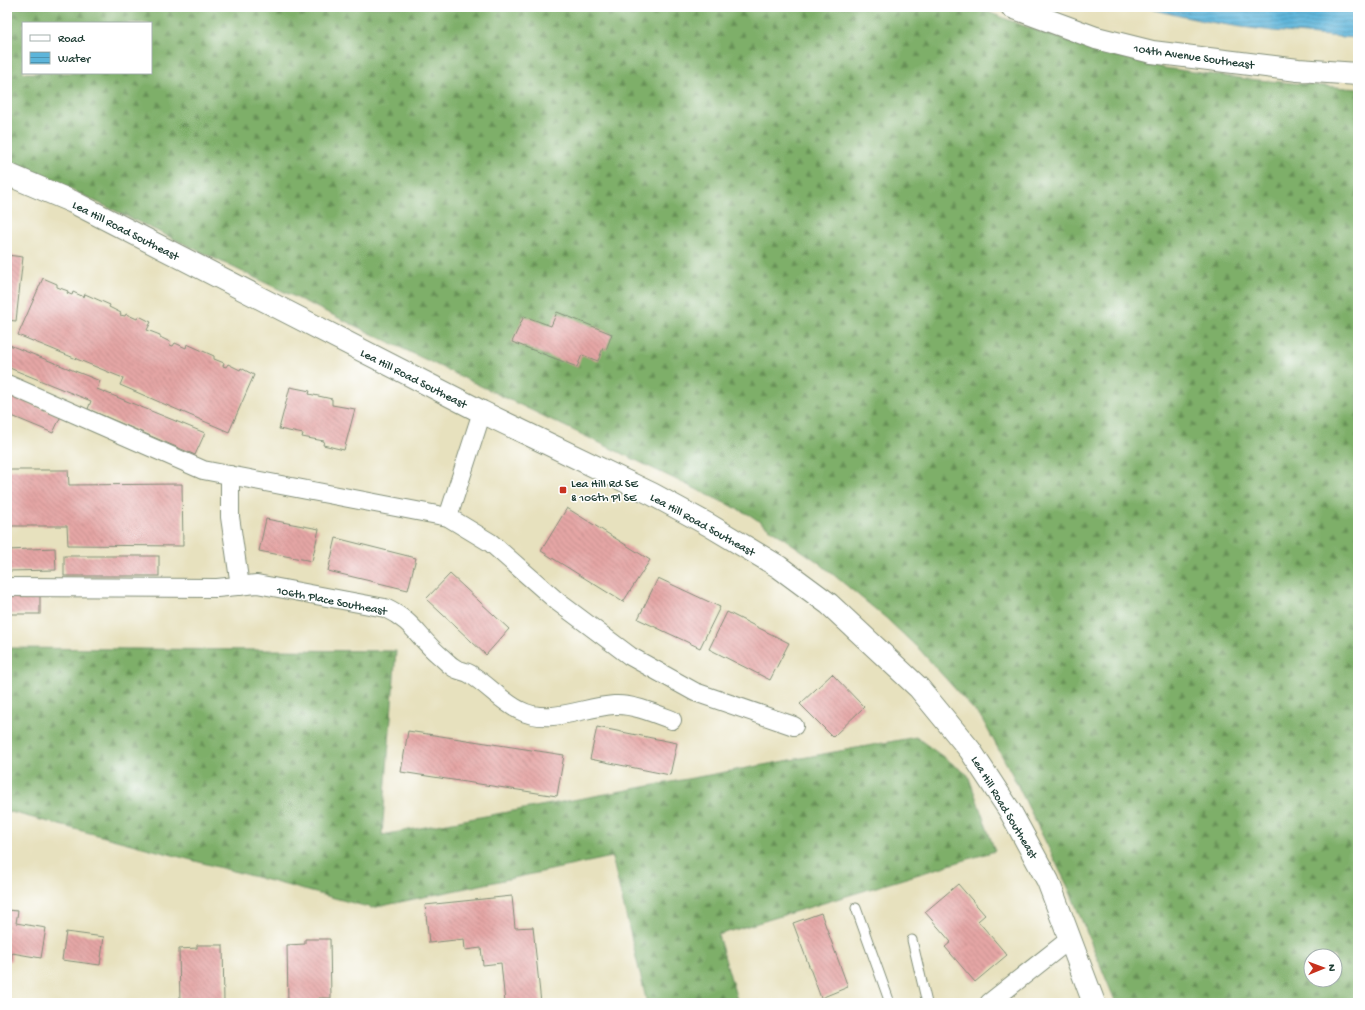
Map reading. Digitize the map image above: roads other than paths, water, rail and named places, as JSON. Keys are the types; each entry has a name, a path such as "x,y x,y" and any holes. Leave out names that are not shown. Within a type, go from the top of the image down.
{"main road":[{"name":"104th Avenue Southeast","path":"1012,7 1096,38 1152,52 1298,70 1358,74"},
{"name":"Lea Hill Road Southeast","path":"7,174 73,202 482,412 652,494 710,525 779,567 829,604 919,688 970,750 1010,812 1048,880 1094,1003"}],"street":[{"path":"7,384 203,470 448,517 490,543 558,602 630,656 695,692 794,726"},
{"path":"448,517 482,412"},
{"path":"230,475 230,518 240,586"},
{"name":"106th Place Southeast","path":"7,587 217,588 257,584 385,608 412,624 437,654 453,667 470,674 519,710 542,717 567,715 592,708 615,705 645,710 672,720"},
{"path":"989,1003 1070,939"}],"lane":[{"path":"856,908 890,1003"},
{"path":"912,940 927,1003"}],"water":[{"path":"1145,7 1358,7 1358,38 1250,28 1197,20"}],"place":[{"name":"Lea Hill Rd SE & 106th Pl SE","path":"563,490"}]}
